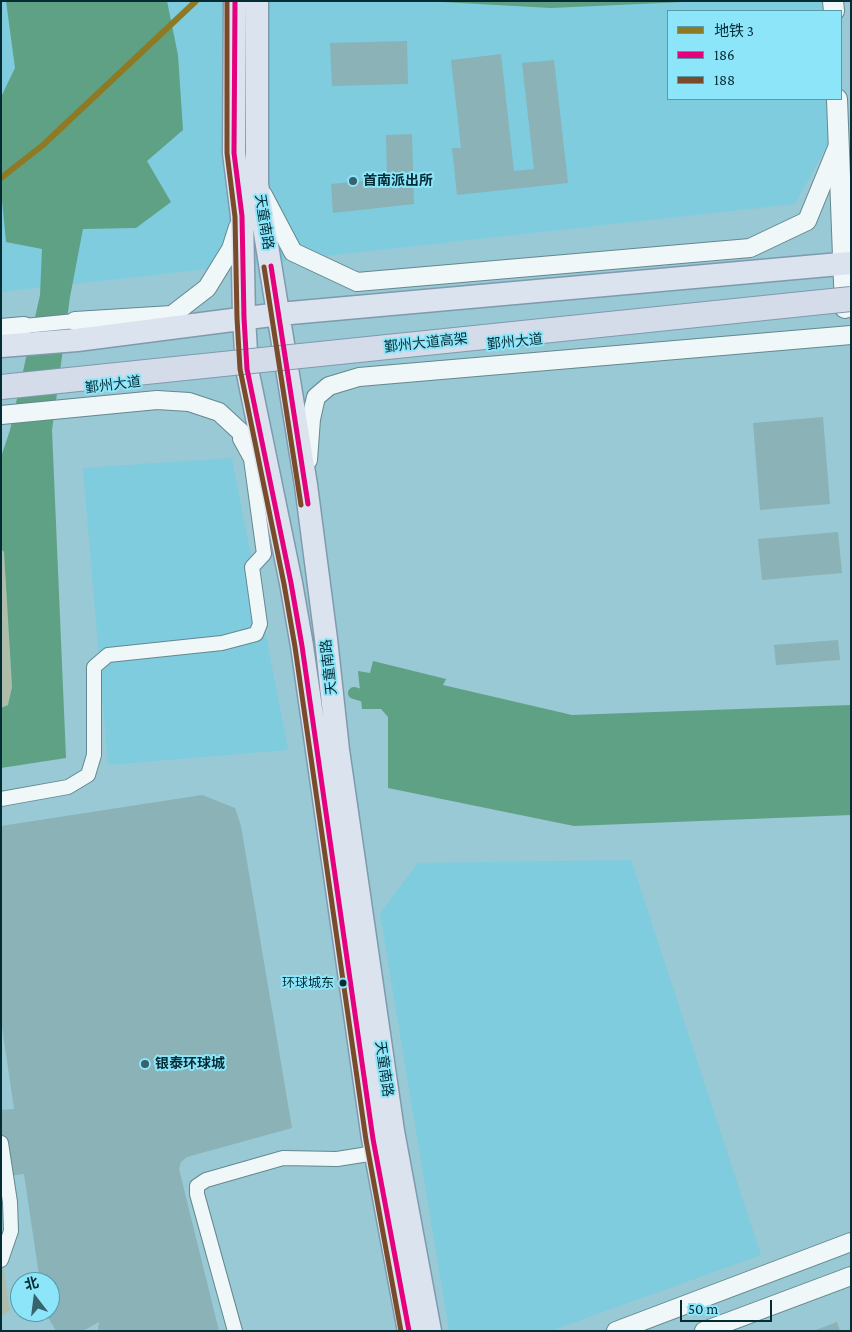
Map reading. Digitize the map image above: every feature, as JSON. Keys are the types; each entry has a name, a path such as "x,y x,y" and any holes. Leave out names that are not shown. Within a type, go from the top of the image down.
{"highway":[{"name":"鄞州大道高架","path":"1,371 848,271"},
{"name":"鄞州大道高架","path":"3,402 849,305"}],"main road":[{"name":"天童南路","path":"235,1 234,153 242,216 247,369 302,646 375,1153 409,1331"},
{"name":"天童南路","path":"257,1 258,184 306,485 338,750 393,1131 430,1331"},
{"path":"837,100 849,305"},
{"path":"14,339 76,330 848,271"},
{"name":"鄞州大道","path":"3,402 76,389 247,369 849,305"}],"street":[{"path":"258,184 293,252 357,282 750,248 806,221 839,143"},
{"path":"76,330 172,315 207,288 231,249 242,216"},
{"path":"1,328 14,339"},
{"name":"鄞州大道","path":"306,485 311,419 316,397 329,386 359,376 851,335"},
{"path":"3,402 63,408 157,400 189,402 219,412 245,436 266,464 271,489"},
{"path":"1,799 68,787 88,775 94,755 94,667 108,655 222,643 256,634 260,624 252,567 264,554 251,460 233,425"},
{"path":"1,1143 10,1202 11,1231 1,1260"},
{"path":"235,1331 197,1194 197,1186 206,1180 283,1158 337,1159 375,1153"},
{"path":"616,1331 851,1242"},
{"path":"704,1331 851,1276"}],"shaded area":[{"path":"1,1 822,1 822,10 667,10 667,100 826,100 828,144 795,204 1,292"},
{"path":"6,1 167,1 178,55 183,130 147,161 171,202 136,228 83,229 70,297 52,430 66,758 1,768 1,708 8,705 12,687 4,552 1,549 1,457 10,430 40,295 42,249 6,242 1,190 1,97 15,68"},
{"path":"424,1 706,1 551,8"},
{"path":"232,458 288,750 108,765 83,468"},
{"path":"1,551 4,552 12,687 8,705 1,708"},
{"path":"373,661 446,679 443,685 572,715 851,705 851,815 574,826 388,788 388,717 381,709 362,709 358,671 370,673"},
{"path":"631,860 761,1255 550,1331 449,1331 380,913 418,863"},
{"path":"1,1254 10,1310 1,1317"}],"building":[{"path":"407,41 408,84 332,86 330,43"},
{"path":"501,54 514,171 534,169 522,63 554,60 568,183 457,195 452,148 461,148 451,60"},
{"path":"412,134 414,204 333,213 331,184 387,179 386,135"},
{"path":"823,417 830,504 760,510 753,423"},
{"path":"838,532 842,573 762,580 758,539"},
{"path":"838,640 840,660 776,665 774,645"},
{"name":"银泰环球城","path":"202,795 235,808 241,826 292,1128 187,1157 181,1162 179,1169 219,1331 98,1331 99,1322 83,1331 56,1331 51,1322 60,1322 60,1272 39,1272 24,1174 1,1177 1,1110 14,1109 1,1020 1,826"},
{"path":"837,1322 840,1331 813,1331"}],"waterway":[{"path":"354,693 375,699"}],"metro line":[{"name":"3","path":"1,178 43,145 196,1"}],"transit line":[{"name":"188","path":"227,1 227,153 235,217 240,369 295,647 366,1140 401,1331"},
{"name":"186","path":"235,1 234,153 242,216 247,369 302,646 373,1139 409,1331"},
{"name":"186","path":"271,266 308,504"},
{"name":"188","path":"264,267 301,505"}],"place":[{"name":"首南派出所","path":"353,181"},
{"name":"环球城东","path":"343,983"},
{"name":"银泰环球城","path":"145,1064"}]}
